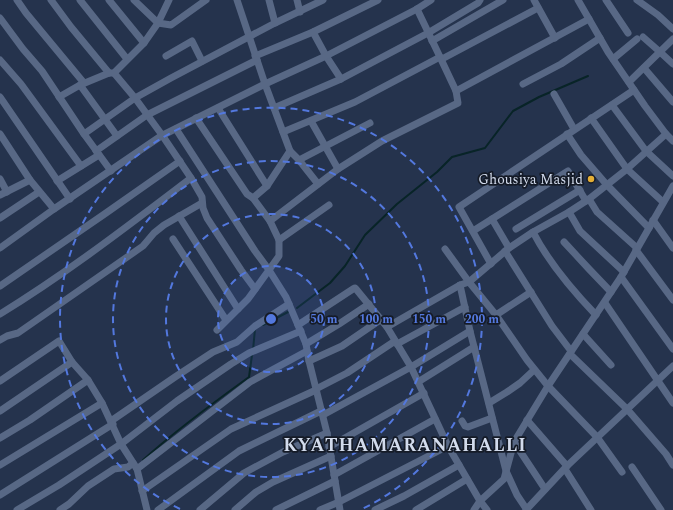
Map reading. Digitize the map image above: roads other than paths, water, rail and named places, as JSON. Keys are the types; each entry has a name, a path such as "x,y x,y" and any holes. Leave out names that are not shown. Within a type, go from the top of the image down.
{"street":[{"path":"17,0 82,84 117,136"},
{"path":"51,0 71,27 135,98 162,135 202,197 203,208 207,218 255,289"},
{"path":"80,0 127,59"},
{"path":"109,0 144,42"},
{"path":"134,0 158,23 171,25 206,0"},
{"path":"59,97 82,84 112,73 144,42 158,23 168,0"},
{"path":"237,0 265,84 290,151 318,184"},
{"path":"269,0 275,23"},
{"path":"297,0 300,12"},
{"path":"84,134 135,98 202,61 323,0"},
{"path":"57,181 81,166 117,136 147,115 256,58 378,0"},
{"path":"0,248 162,135 265,84 326,56 431,0"},
{"path":"274,108 341,79 428,33 478,3 480,0"},
{"path":"432,41 503,0"},
{"path":"534,0 555,38"},
{"path":"578,0 613,59 645,106 673,141"},
{"path":"606,0 628,33"},
{"path":"637,0 658,15 673,29"},
{"path":"283,132 355,102 538,8"},
{"path":"270,221 338,169 382,141 458,103 456,91 416,9"},
{"path":"0,18 23,49 42,71 110,171"},
{"path":"456,91 589,19"},
{"path":"313,32 341,79"},
{"path":"523,84 561,64 600,38"},
{"path":"613,59 640,38 660,52 673,64"},
{"path":"629,82 673,39"},
{"path":"166,56 192,41 202,61"},
{"path":"0,60 21,84 81,166"},
{"path":"644,68 673,102"},
{"path":"491,264 459,207 634,90"},
{"path":"554,94 574,130"},
{"path":"0,97 70,199"},
{"path":"612,105 646,151 673,176"},
{"path":"218,108 267,186"},
{"path":"196,118 247,194 253,198 270,221 279,240 279,256 248,299 217,330"},
{"path":"591,118 627,169 663,202"},
{"path":"311,121 338,169"},
{"path":"299,160 370,123"},
{"path":"176,128 255,251 269,270 289,304 307,347 309,361 327,433 340,510"},
{"path":"0,134 30,180 54,210"},
{"path":"567,134 581,155 649,228"},
{"path":"387,327 460,285 469,282 507,249 533,232 569,212 608,185 666,134"},
{"path":"175,154 188,146"},
{"path":"253,198 267,186 290,151"},
{"path":"0,286 180,161"},
{"path":"473,231 568,171 587,200 597,212 637,249 673,300"},
{"path":"0,314 33,293 114,236 191,178"},
{"path":"0,179 7,192"},
{"path":"0,195 30,180"},
{"path":"516,229 580,190"},
{"path":"474,510 480,501 504,479 514,442 548,386 611,292 663,202 672,191"},
{"path":"0,218 39,192"},
{"path":"0,340 7,336 18,334 143,246 154,233 202,203"},
{"path":"279,240 329,205"},
{"path":"569,212 580,232 622,274 673,349"},
{"path":"179,216 238,309"},
{"path":"492,219 531,292 552,326 571,352 627,409 666,454 673,465"},
{"path":"653,220 673,248"},
{"path":"533,232 540,246 575,294 596,315"},
{"path":"173,239 226,320"},
{"path":"564,242 611,292"},
{"path":"445,248 469,282 496,315 534,370 597,438 622,472"},
{"path":"460,285 464,307 506,471 526,510 566,468 673,366"},
{"path":"17,510 59,485 121,444 177,401 252,352 299,328 355,288 387,327 411,367 448,446 480,501 487,510"},
{"path":"496,315 531,292"},
{"path":"604,302 673,403"},
{"path":"0,494 112,423 175,377 213,352 237,342 255,326 289,304"},
{"path":"60,510 69,504 88,486 114,469 136,466 250,382 307,347 369,304"},
{"path":"142,491 231,429 347,373 396,343 464,307"},
{"path":"309,361 342,346 380,320"},
{"path":"158,510 239,451 322,413 411,367 470,331"},
{"path":"583,334 611,365"},
{"path":"0,380 59,342 72,362 88,380 102,403 121,444 136,466 147,510"},
{"path":"418,382 474,347"},
{"path":"0,410 72,362"},
{"path":"488,403 520,383 534,370"},
{"path":"0,438 30,420 88,380"},
{"path":"329,447 424,393"},
{"path":"0,465 102,403"},
{"path":"462,421 467,427 492,418"},
{"path":"276,510 335,478 435,419"},
{"path":"527,420 566,468 591,510"},
{"path":"200,510 244,473 283,452 327,433"},
{"path":"514,442 546,489"},
{"path":"320,510 339,502 448,446"},
{"path":"235,510 256,492 273,482 331,456"},
{"path":"375,510 404,496 459,465"},
{"path":"632,467 661,510"},
{"path":"416,510 467,479"}],"waterway":[{"path":"297,308 330,283 345,266 365,235 397,204 437,172 452,157 485,148 513,111 539,97 588,76"},
{"path":"263,325 288,312"},
{"path":"253,350 255,329"},
{"path":"143,460 182,427 249,377 252,355"}],"place":[{"name":"Ghousiya Masjid","path":"591,179"}],"district":[{"name":"KYATHAMARANAHALLI","path":"405,445"}]}
